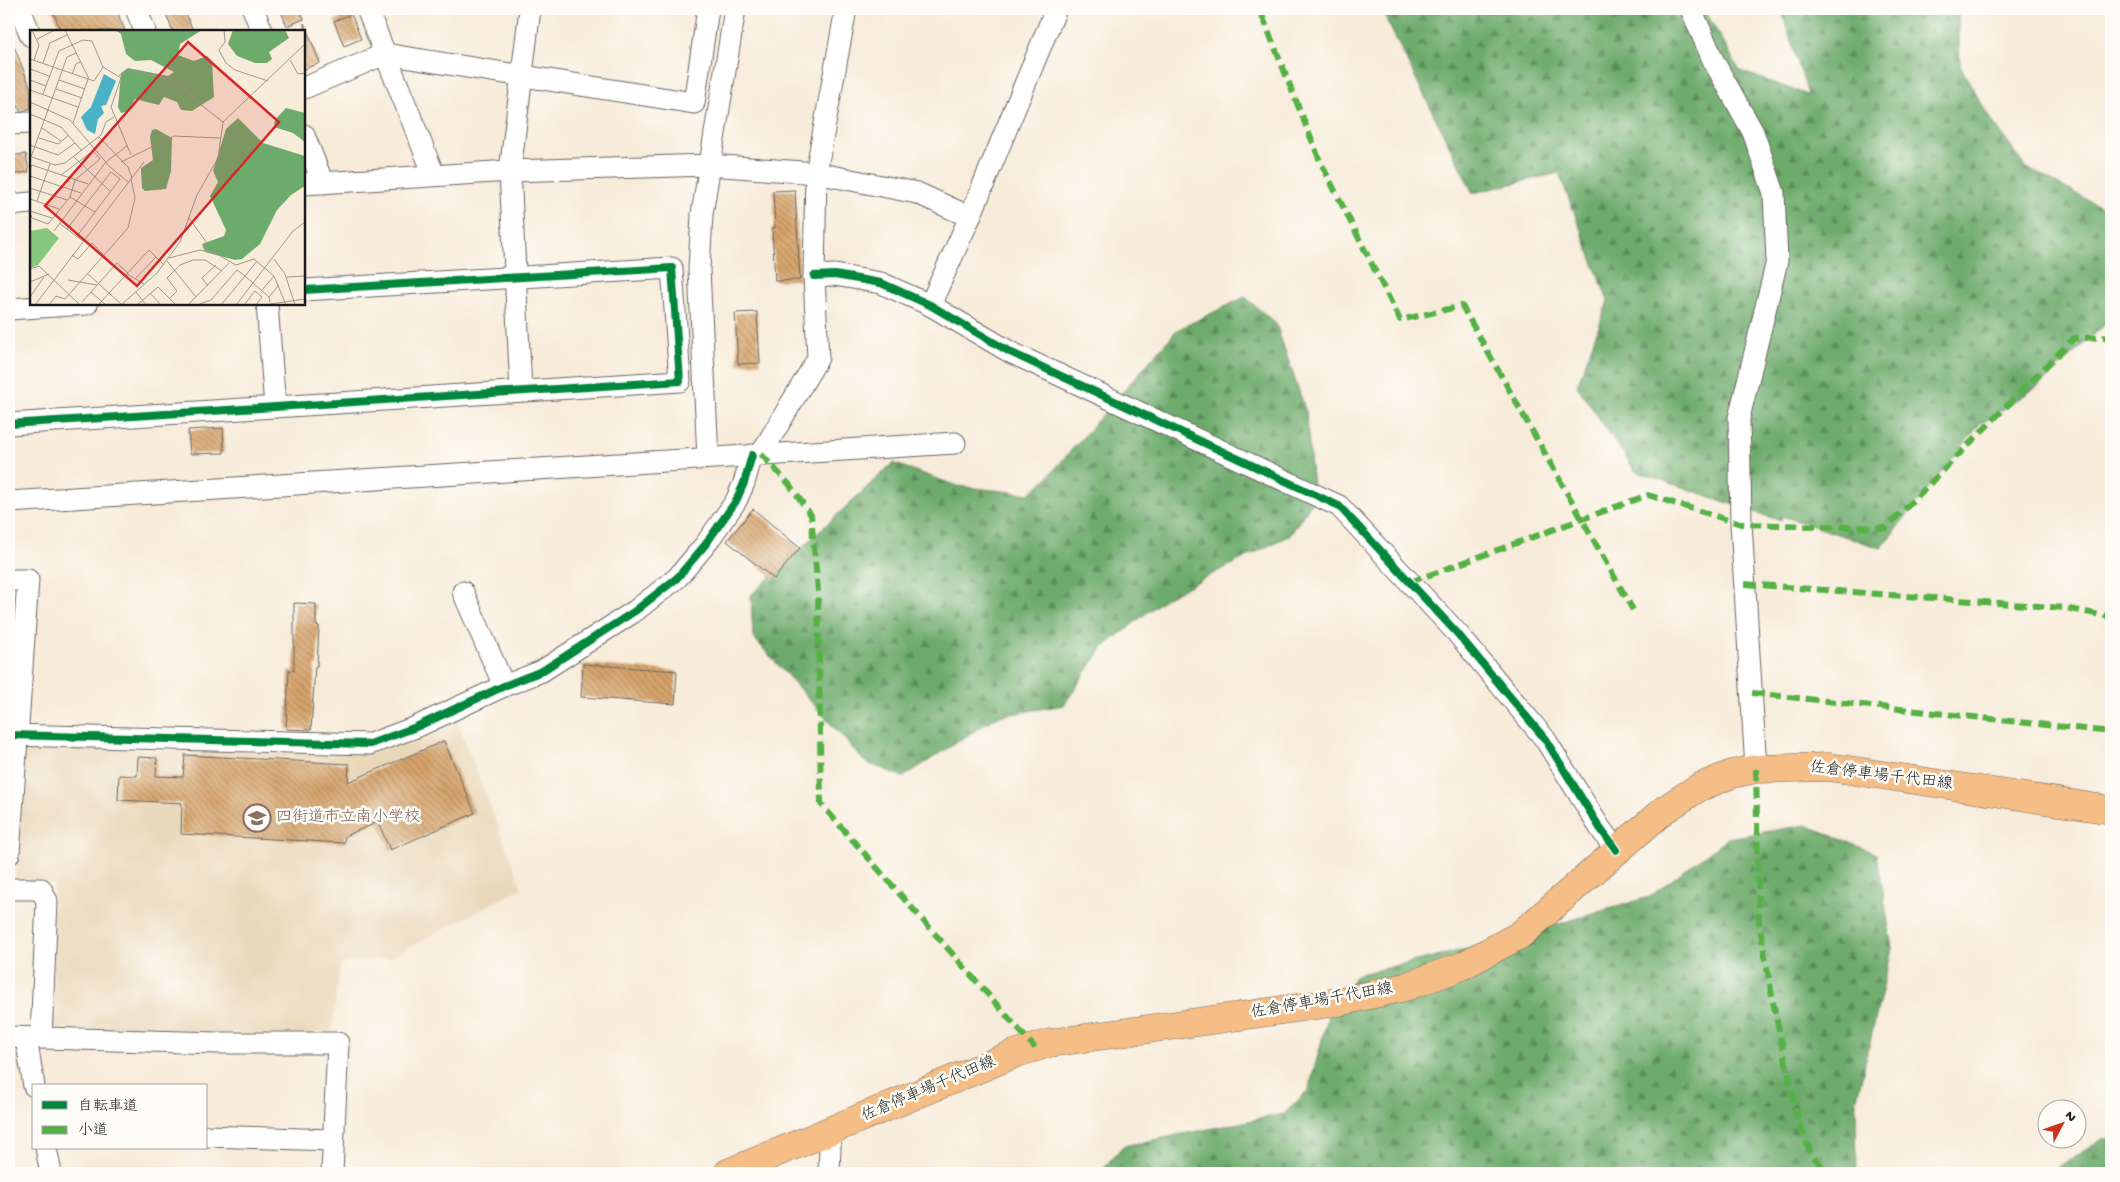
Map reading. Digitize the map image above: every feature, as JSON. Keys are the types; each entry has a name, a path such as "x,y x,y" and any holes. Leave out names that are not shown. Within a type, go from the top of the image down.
{"main road":[{"name":"佐倉停車場千代田線","path":"728,1173 1014,1054 1050,1043 1338,1002 1404,987 1462,966 1520,935 1664,810 1698,788 1732,774 1756,769 1829,768 2111,810"}],"street":[{"path":"20,9 30,34"},
{"path":"136,9 145,30"},
{"path":"253,9 262,30"},
{"path":"367,9 434,175"},
{"path":"522,391 510,171 530,9"},
{"path":"305,88 385,54 694,104 708,9"},
{"path":"708,458 699,269 702,214 735,9"},
{"path":"13,735 370,744 416,727 504,686 542,671 636,611 677,578 705,545 736,501 756,454 818,358 814,276 816,173 846,9"},
{"path":"930,304 970,217 1056,9"},
{"path":"1691,9 1714,62 1753,132 1774,193 1777,260 1739,418 1741,524 1756,769"},
{"path":"9,124 30,123"},
{"path":"305,140 313,184 510,171 710,165 816,173 917,194 970,217"},
{"path":"9,205 30,203"},
{"path":"9,424 680,381 672,268 305,290"},
{"path":"814,276 835,275 881,284 930,304 1010,352 1339,506 1457,632 1545,739 1600,828 1616,850"},
{"path":"9,309 71,305"},
{"path":"268,305 275,407"},
{"path":"9,502 955,443"},
{"path":"9,580 28,580 13,735 9,854"},
{"path":"463,592 504,686"},
{"path":"9,889 41,889 48,901 25,1038 34,1084"},
{"path":"25,1038 338,1043 332,1140 332,1173"},
{"path":"827,1132 830,1146 829,1173"},
{"path":"208,1136 332,1140"},
{"path":"46,1150 51,1173"}],"shaded area":[{"name":"四街道市立南小学校","path":"456,718 522,888 389,958 340,964 331,1037 53,1029 53,884 15,883 23,747 370,754"}],"green space":[{"path":"1381,9 1704,9 1740,71 1808,95 1781,9 1958,9 1960,66 1988,115 2025,167 2111,212 2111,319 2040,385 1979,425 1881,548 1782,516 1781,521 1635,471 1577,386 1608,301 1559,173 1473,193"},
{"path":"1245,297 1276,324 1306,412 1314,499 1290,535 1167,597 1102,648 1064,705 998,716 903,777 865,762 753,637 751,595 893,463 957,486 1029,494 1047,478 1177,330"},
{"path":"1806,825 1877,854 1892,948 1856,1102 1857,1173 1099,1173 1123,1146 1284,1114 1309,1089 1330,1009 1338,1002 1356,975 1501,941 1649,897 1728,838"},
{"path":"2102,1139 2111,1139 2111,1173 2049,1173 2085,1150 2088,1150 2088,1148"}],"building":[{"path":"52,9 116,9 125,30 61,30"},
{"path":"164,9 184,9 193,30 173,30"},
{"path":"280,9 300,9 304,19 287,26"},
{"path":"351,14 361,39 344,46 334,21"},
{"path":"304,23 320,63 305,69 305,30"},
{"path":"9,34 30,86 30,108 20,111 9,83"},
{"path":"26,154 29,172 9,175 9,156"},
{"path":"795,190 800,280 775,281 772,228 775,228 773,191"},
{"path":"757,312 760,363 738,364 735,313"},
{"path":"223,428 224,453 190,454 188,430"},
{"path":"753,509 800,548 774,579 727,541"},
{"path":"294,603 316,604 316,625 319,626 311,730 286,729 289,670 294,671"},
{"path":"583,664 677,671 675,704 581,697"},
{"path":"444,741 475,813 390,850 378,822 345,836 344,843 181,834 182,803 118,800 119,775 137,776 138,757 157,758 156,776 183,777 185,755 349,764 348,782"}],"marked path":[{"path":"1262,15 1320,161 1400,320 1462,306 1633,610"},
{"path":"1410,582 1648,495 1741,524 1886,528 2074,338 2111,337"},
{"path":"761,454 789,484 811,515 818,591 821,804 1035,1048"},
{"path":"1745,584 2065,608 2111,617"},
{"path":"1752,693 2111,732"},
{"path":"1756,769 1759,922 1773,1002 1799,1124 1812,1156 1829,1173"}],"cycle path":[{"path":"9,424 680,381 672,268 305,290"},
{"path":"814,276 835,275 881,283 930,305 1010,352 1339,506 1457,633 1545,739 1600,828 1616,850"},
{"path":"9,735 370,744 416,727 504,686 542,671 635,611 677,578 705,545 736,501 744,483 752,455"}],"place":[{"name":"四街道市立南小学校","path":"257,818"}]}
